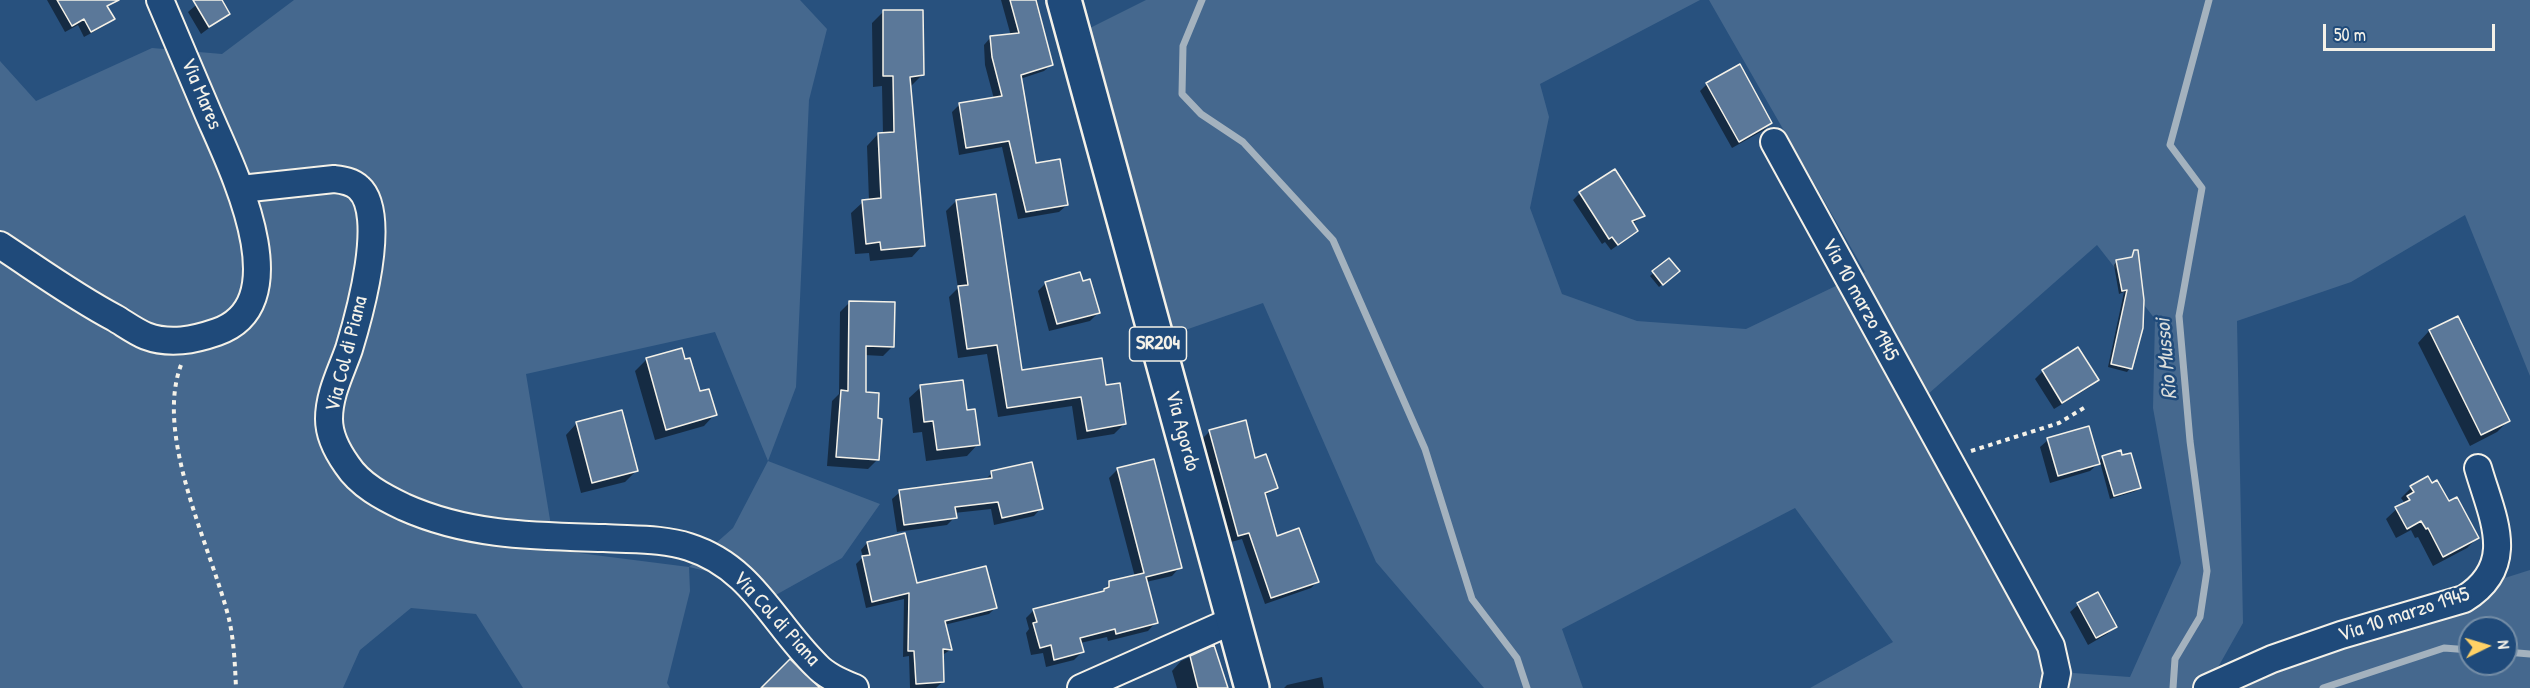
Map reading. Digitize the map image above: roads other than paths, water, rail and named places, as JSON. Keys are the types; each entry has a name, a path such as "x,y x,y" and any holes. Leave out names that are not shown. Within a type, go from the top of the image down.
{"main road":[{"name":"Via Agordo","path":"1064,0 1252,688"}],"street":[{"name":"Via Mares","path":"160,0 241,189"},
{"name":"Via 10 marzo 1945","path":"1774,142 2051,646 2057,673 2054,688"},
{"name":"Via Col di Piana","path":"241,189 334,179 358,186 365,195 370,208 372,225 370,260 349,349 336,384 329,419 331,433 343,459 351,471 364,483 382,496 431,519 458,527 501,533 659,540 688,546 710,555 742,577 816,666 855,688"},
{"path":"0,245 87,303 147,336 174,342 200,338 222,331 236,321 246,311 253,296 256,259 248,211 241,189"},
{"name":"Via 10 marzo 1945","path":"2207,688 2272,659 2341,635 2464,599 2480,590 2493,572 2499,538 2478,468"},
{"path":"1081,688 1234,620"}],"waterway":[{"path":"1202,0 1183,46 1182,94 1201,114 1243,142 1333,240 1425,449 1472,599 1517,658 1527,688"},
{"name":"Rio Mussoi","path":"2173,688 2175,659 2200,617 2207,571 2190,441 2179,316 2202,188 2170,145 2209,0"},
{"path":"2323,688 2444,648 2458,649"},
{"path":"2518,653 2530,654"}]}
